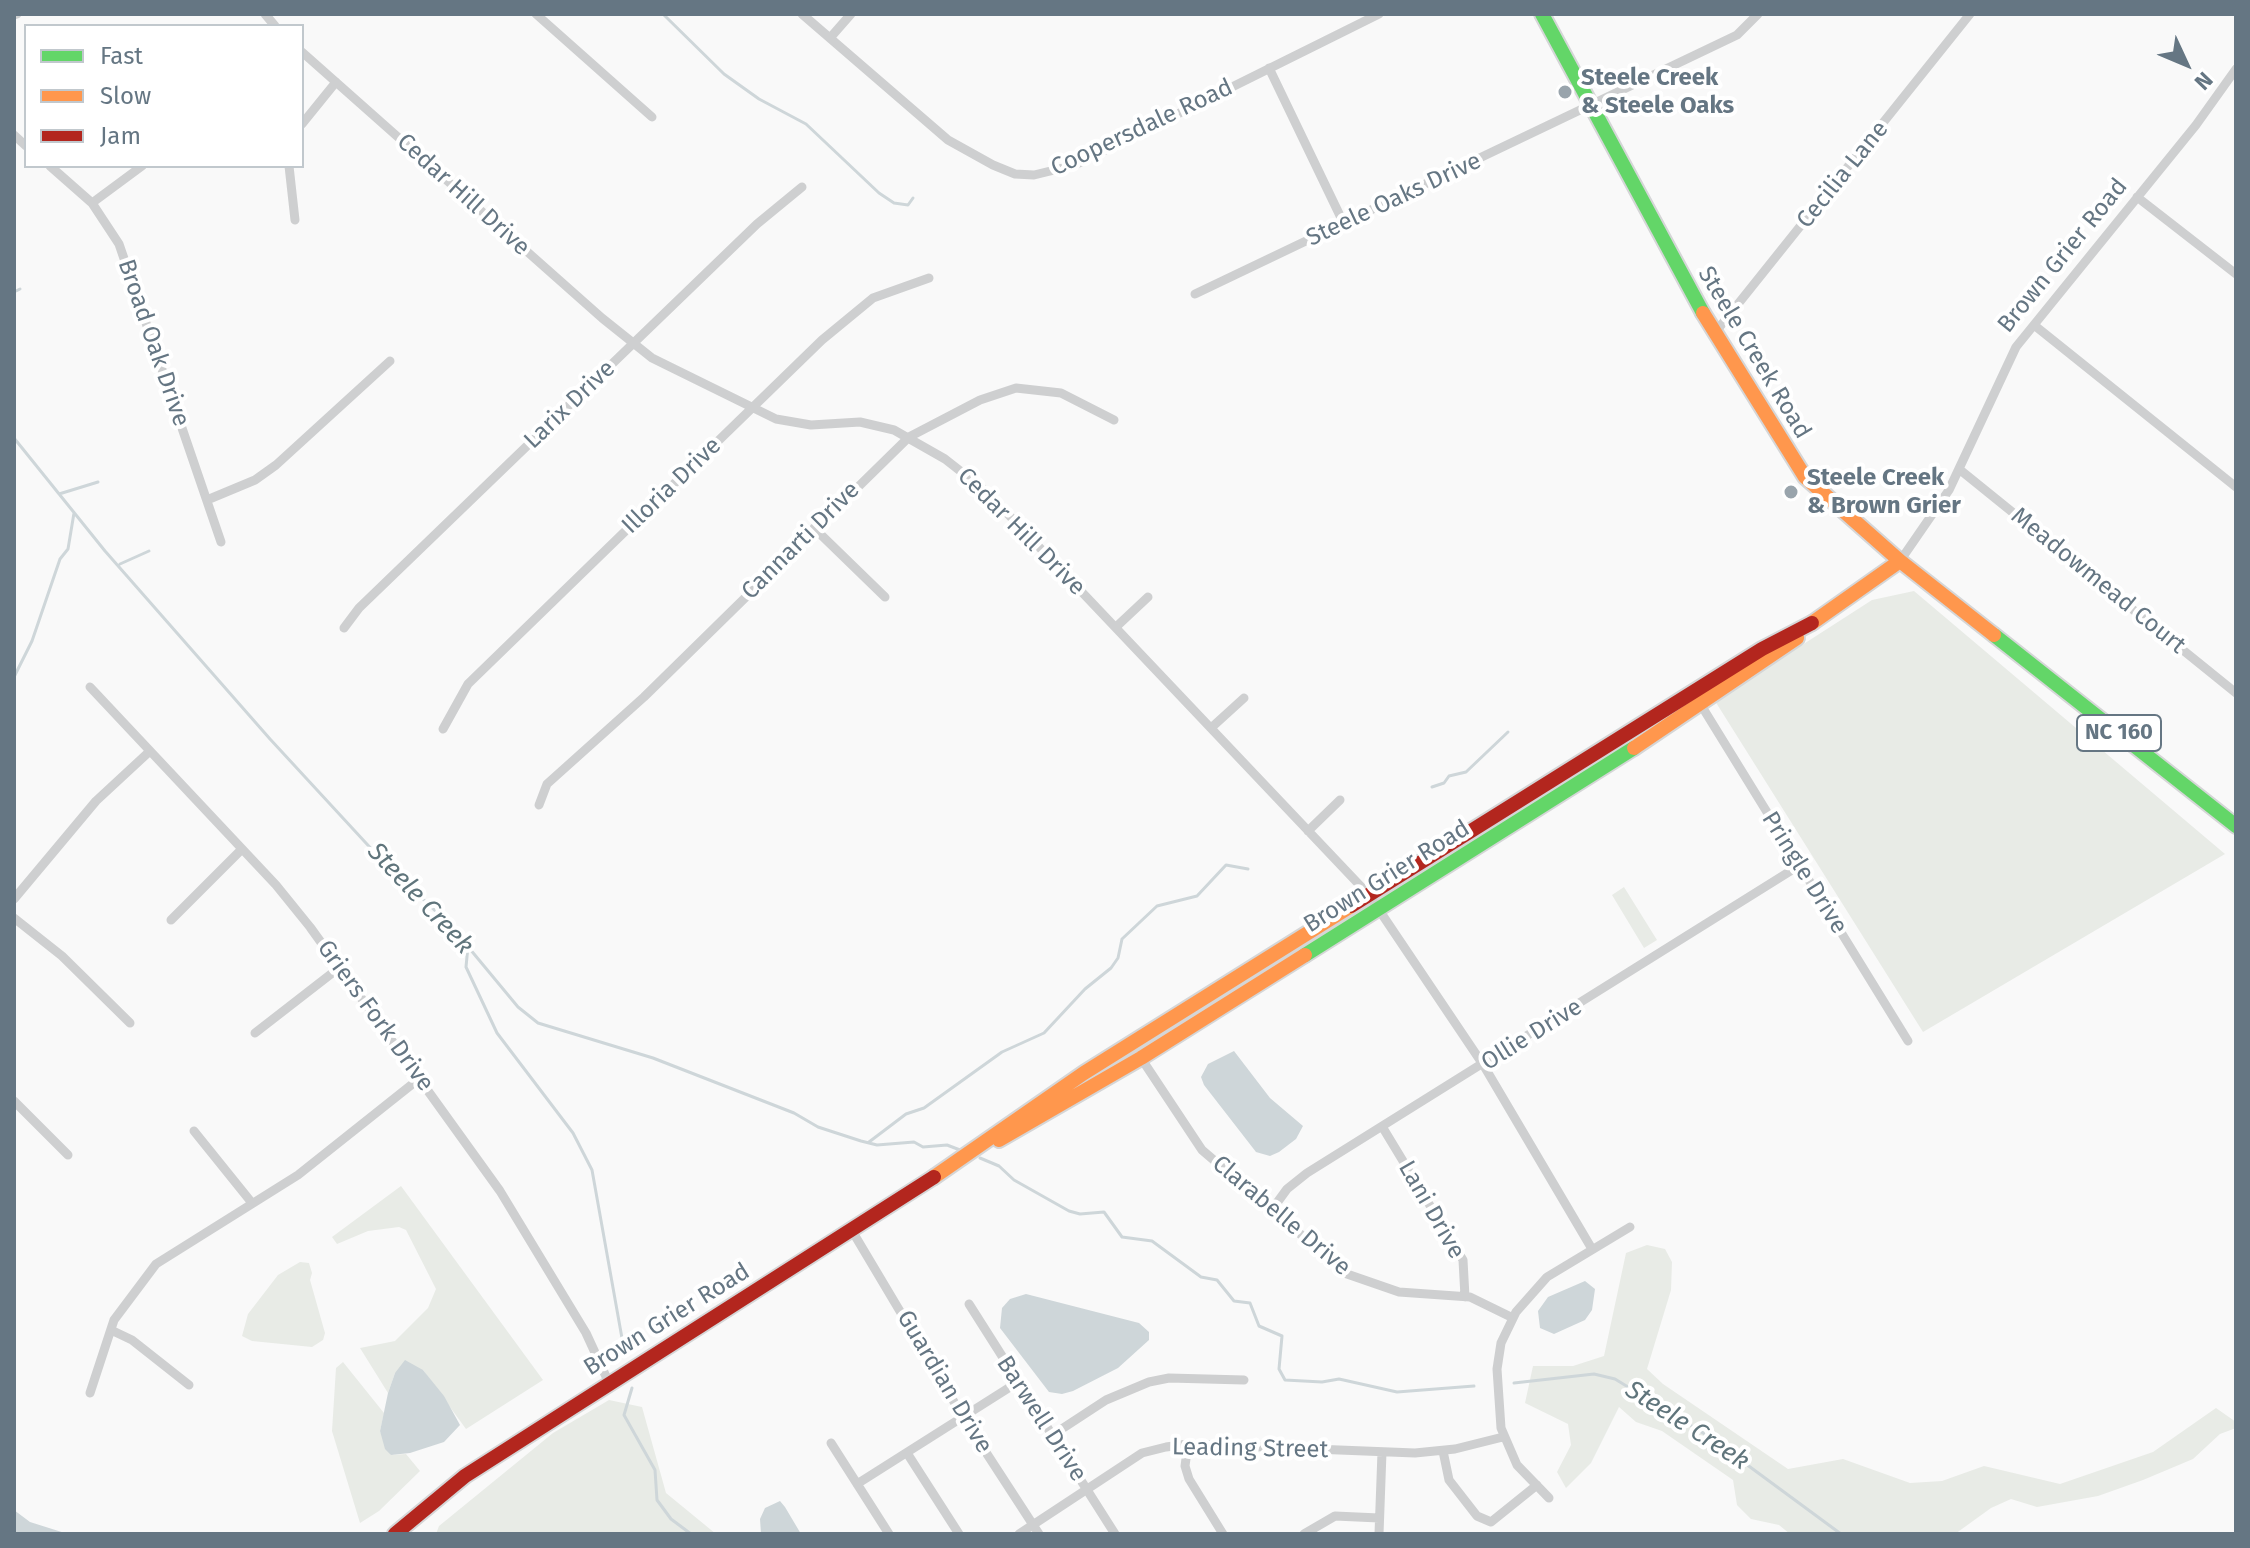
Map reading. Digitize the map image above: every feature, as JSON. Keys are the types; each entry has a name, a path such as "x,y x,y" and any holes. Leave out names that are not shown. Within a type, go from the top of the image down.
{"main road":[{"name":"Steele Creek Road","path":"1542,14 1714,334 1805,477 1900,561 2236,826"},
{"name":"Brown Grier Road","path":"395,1534 465,1476 851,1229 970,1154 1141,1058 1701,705 1776,655 1817,620 1900,561"},
{"name":"Brown Grier Road","path":"970,1154 989,1136 1052,1094 1762,649 1817,620"},
{"path":"1141,1058 1144,1048 1153,1040 1241,984 1260,963"}],"street":[{"path":"536,14 652,117"},
{"name":"Coopersdale Road","path":"802,14 948,140 984,161 1021,175 1048,175 1075,165 1379,14"},
{"path":"830,38 851,14"},
{"name":"Steele Oaks Drive","path":"1195,294 1737,35 1758,14"},
{"name":"Cecilia Lane","path":"1714,334 1970,14"},
{"name":"Cedar Hill Drive","path":"304,54 633,344 663,364 792,424 860,422 909,437 945,459 987,492 1369,895 1484,1066 1592,1249"},
{"path":"1269,68 1344,224"},
{"name":"Brown Grier Road","path":"1900,561 1941,504 2016,347 2236,70"},
{"path":"304,122 336,82"},
{"name":"Broad Oak Drive","path":"52,168 92,203 127,263 221,542"},
{"path":"92,203 139,168"},
{"path":"289,168 295,220"},
{"name":"Larix Drive","path":"344,628 359,608 757,224 802,187"},
{"path":"2137,197 2236,274"},
{"name":"Illoria Drive","path":"443,729 468,684 849,315 888,291 929,278"},
{"path":"2034,325 2236,487"},
{"path":"207,500 233,492 266,472 390,361"},
{"name":"Cannarti Drive","path":"539,805 547,784 644,697 909,437 980,400 1016,388 1061,393 1114,420"},
{"name":"Meadowmead Court","path":"1959,469 2236,693"},
{"path":"814,528 885,597"},
{"path":"1116,627 1148,597"},
{"name":"Griers Fork Drive","path":"90,687 294,905 500,1191 586,1333 609,1383"},
{"path":"1211,728 1244,698"},
{"name":"Pringle Drive","path":"1701,705 1908,1041"},
{"path":"14,899 96,801 150,751"},
{"path":"1308,831 1340,800"},
{"path":"171,920 241,850"},
{"name":"Ollie Drive","path":"1271,1211 1297,1180 1484,1066 1800,865"},
{"path":"14,918 62,956 130,1023"},
{"path":"255,1033 340,967"},
{"name":"Clarabelle Drive","path":"1141,1058 1202,1150 1326,1259 1361,1281 1399,1292 1465,1297 1513,1318"},
{"path":"90,1393 121,1309 164,1257 298,1175 420,1078"},
{"path":"14,1101 68,1155"},
{"name":"Lani Drive","path":"1383,1128 1463,1260 1465,1297"},
{"path":"194,1131 252,1203"},
{"path":"1549,1498 1517,1465 1503,1437 1497,1412 1497,1369 1501,1343 1513,1318 1547,1277 1630,1227"},
{"name":"Guardian Drive","path":"851,1229 963,1417 1036,1529"},
{"name":"Barwell Drive","path":"969,1304 1115,1534"},
{"path":"111,1330 132,1340 189,1385"},
{"path":"1051,1436 1106,1400 1149,1382 1169,1378 1244,1380"},
{"path":"857,1484 1018,1382"},
{"name":"Leading Street","path":"1019,1534 1036,1529 1142,1453 1188,1444 1382,1452 1443,1451 1503,1437"},
{"path":"831,1443 889,1534"},
{"path":"1188,1444 1185,1466 1189,1479 1223,1534"},
{"path":"1443,1451 1449,1480 1477,1516 1491,1522 1537,1485"},
{"path":"1379,1534 1382,1452"},
{"path":"907,1453 959,1534"},
{"path":"1304,1534 1335,1516 1379,1518"}],"shaded area":[{"path":"1914,591 2225,854 1923,1032 1715,701 1872,600"},
{"path":"1624,887 1657,940 1644,948 1612,895"},
{"path":"1234,1051 1270,1098 1303,1126 1296,1139 1270,1156 1256,1152 1201,1077 1208,1064"},
{"path":"401,1186 543,1380 466,1429 423,1370 395,1373 388,1393 360,1348 395,1341 428,1308 436,1289 406,1230 399,1227 368,1231 337,1244 332,1237"},
{"path":"1647,1245 1665,1249 1672,1262 1671,1290 1647,1369 1663,1384 1788,1469 1843,1459 1910,1483 1942,1481 1984,1466 2060,1484 2153,1452 2216,1408 2236,1422 2236,1428 2220,1434 2193,1459 2143,1480 2098,1496 2037,1507 2011,1499 1991,1508 1955,1534 1790,1534 1779,1525 1751,1519 1737,1505 1733,1480 1662,1431 1636,1422 1619,1407 1591,1463 1566,1488 1557,1472 1571,1445 1568,1424 1525,1403 1533,1366 1573,1366 1604,1356 1626,1253"},
{"path":"300,1262 309,1263 312,1273 310,1280 325,1333 323,1340 312,1347 252,1341 242,1336 248,1314 278,1275"},
{"path":"1585,1281 1595,1289 1592,1310 1585,1320 1554,1334 1540,1328 1538,1311 1548,1297"},
{"path":"1026,1294 1139,1323 1149,1332 1149,1340 1118,1368 1073,1391 1062,1394 1049,1392 1000,1328 1002,1308 1010,1299"},
{"path":"405,1360 423,1370 444,1396 460,1425 444,1442 410,1453 391,1455 385,1449 380,1431 395,1373"},
{"path":"343,1362 384,1413 380,1431 391,1455 406,1454 420,1471 379,1511 360,1523 332,1431 336,1368"},
{"path":"609,1400 642,1407 666,1493 716,1534 436,1534 439,1526 553,1433"},
{"path":"780,1501 801,1534 761,1534 760,1519 765,1508"},
{"path":"14,1510 30,1522 68,1534 14,1534"}],"waterway":[{"path":"663,14 724,74 759,99 806,124 879,193 894,203 908,205 913,198"},
{"path":"14,292 20,289"},
{"name":"Steele Creek","path":"14,438 105,551 270,739 377,855 450,925 518,1007 538,1023 653,1058 794,1113 818,1127 861,1141 877,1145 914,1142 923,1147 947,1145 960,1150"},
{"path":"59,494 98,482"},
{"path":"14,677 32,641 60,559 68,549 74,513"},
{"path":"120,564 149,551"},
{"path":"1432,787 1444,783 1449,776 1466,772 1508,732"},
{"path":"869,1142 906,1114 924,1108 1002,1052 1044,1033 1085,989 1111,968 1118,958 1122,939 1157,906 1197,896 1226,865 1248,869"},
{"path":"468,946 466,967 497,1033 573,1133 592,1170 625,1355"},
{"name":"Steele Creek","path":"980,1158 999,1166 1014,1180 1069,1211 1080,1214 1104,1212 1122,1237 1152,1241 1201,1277 1217,1280 1234,1301 1250,1303 1259,1326 1282,1336 1279,1369 1285,1380 1322,1382 1339,1379 1397,1392 1474,1386"},
{"name":"Steele Creek","path":"1514,1383 1594,1374 1615,1379 1708,1436 1841,1534"},
{"path":"632,1388 624,1415 655,1470 657,1500 671,1519 691,1534"}],"traffic: fast":[{"path":"1542,14 1703,313"},
{"path":"1994,635 2236,826"},
{"path":"1305,955 1634,748"}],"traffic: slow":[{"path":"1703,313 1805,477 1900,561 1994,635"},
{"path":"1812,623 1900,561"},
{"path":"1634,748 1797,638"},
{"path":"934,1177 1084,1073 1351,906"},
{"path":"999,1140 1141,1058 1305,955"}],"traffic: jam":[{"path":"1351,906 1762,649 1812,623"},
{"path":"395,1534 465,1476 934,1177"}],"place":[{"name":"Steele Creek & Steele Oaks","path":"1565,92"},
{"name":"Steele Creek & Brown Grier","path":"1791,492"}]}
